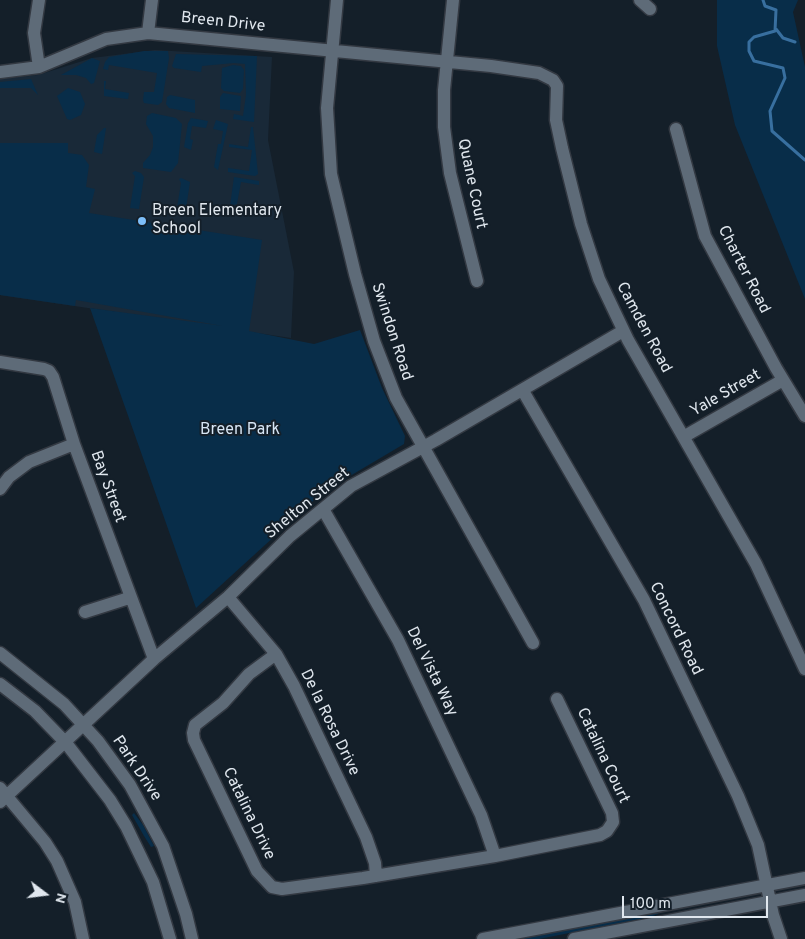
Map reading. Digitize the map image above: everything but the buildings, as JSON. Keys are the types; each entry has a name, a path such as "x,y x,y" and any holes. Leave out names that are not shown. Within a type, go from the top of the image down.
{"street":[{"path":"39,0 34,34 39,67"},
{"path":"148,33 152,0"},
{"name":"Swindon Road","path":"337,0 327,108 331,174 355,274 374,340 396,398 533,643"},
{"name":"Quane Court","path":"453,0 444,109 446,152 477,281"},
{"name":"Breen Drive","path":"0,72 39,67 106,39 148,33 448,62"},
{"name":"Camden Road","path":"448,62 539,73 553,80 556,86 556,120 562,148 581,224 598,279 624,332 756,564 805,669"},
{"name":"Charter Road","path":"676,129 695,204 706,236 783,380 805,416"},
{"name":"Shelton Street","path":"2,796 75,735 154,659 228,597 290,536 351,486 424,447 624,332"},
{"name":"Bay Street","path":"0,362 49,371 56,384 74,444 129,598 154,659"},
{"name":"Yale Street","path":"684,436 783,380"},
{"name":"Concord Road","path":"523,391 644,600 752,826 781,939"},
{"path":"0,489 9,477 29,462 74,444"},
{"name":"Del Vista Way","path":"323,509 398,640 481,815 495,856"},
{"name":"De la Rosa Drive","path":"228,597 276,654 298,694 366,837 375,863 376,876"},
{"path":"85,612 129,598"},
{"name":"Park Drive","path":"0,653 52,692 75,735 90,771 126,826 154,882 170,939"},
{"name":"Catalina Drive","path":"276,654 249,674 222,703 196,726 193,733 194,740 256,871 272,888 282,889 376,876 495,856"},
{"name":"Park Drive","path":"0,684 35,711 109,755 147,814 163,846 186,914 192,939"},
{"name":"Catalina Court","path":"495,856 600,835 607,831 613,822 612,813 557,699"},
{"path":"2,796 34,828 57,860 75,902 83,939"},
{"path":"574,939 769,893 805,878"},
{"path":"483,939 769,893 805,895"}],"shaded area":[{"name":"Breen Elementary School","path":"155,50 272,57 268,140 294,272 291,338 0,295 0,79 38,75 92,58"}],"green space":[{"path":"717,0 798,0 793,12 805,67 805,299 735,125 717,46"},
{"path":"144,51 168,51 169,58 162,102 158,105 144,103 143,100 144,92 154,92 157,73 109,65 108,70 103,69 109,57"},
{"path":"176,54 257,56 254,122 233,119 234,114 243,116 246,95 245,64 234,63 202,66 201,72 174,68 172,66"},
{"path":"92,58 100,61 94,83 91,84 86,78 76,75 61,75"},
{"path":"233,65 241,66 244,70 243,89 240,93 224,91 221,88 222,68"},
{"path":"31,79 38,95 31,88 0,88 0,82"},
{"path":"104,81 106,81 105,89 129,93 128,99 104,96"},
{"path":"68,88 80,92 85,104 81,115 70,120 67,119 57,96"},
{"path":"223,93 241,96 240,111 220,109 220,97"},
{"path":"170,95 195,100 195,113 169,108 166,104 167,97"},
{"path":"152,113 176,118 182,124 178,163 171,172 143,168 143,163 150,155 153,147 153,136 146,124 147,116"},
{"path":"191,118 208,121 206,128 192,126 190,139 193,140 191,150 184,147 188,123"},
{"path":"216,120 228,124 218,170 214,167 218,144 221,144 223,131 213,129"},
{"path":"251,127 253,127 258,174 255,176 228,172 228,168 249,171 252,150 229,147 229,144 248,147"},
{"path":"106,128 102,154 94,152 97,135"},
{"name":"Breen Park","path":"0,143 68,143 68,153 82,155 89,165 86,187 95,189 89,213 262,240 249,331 314,344 360,330 382,388 405,436 404,444 323,492 196,608 90,308 223,326 76,300 75,306 0,295"},
{"path":"135,171 141,173 144,177 139,209 130,208 135,176 132,173"},
{"path":"234,177 259,181 259,185 241,182 237,204 230,206"},
{"path":"179,179 190,182 185,215 176,214 181,183"},
{"path":"134,813 154,846 151,847 144,836 132,815"},
{"path":"658,910 658,914 650,917 539,939 507,939"}],"waterway":[{"path":"763,0 765,6 776,10 775,31 754,37 749,42 749,51 754,61 783,68 785,78 770,111 772,131 805,160"},
{"path":"776,29 783,38 795,42"}],"place":[{"name":"Breen Elementary School","path":"142,221"}]}
